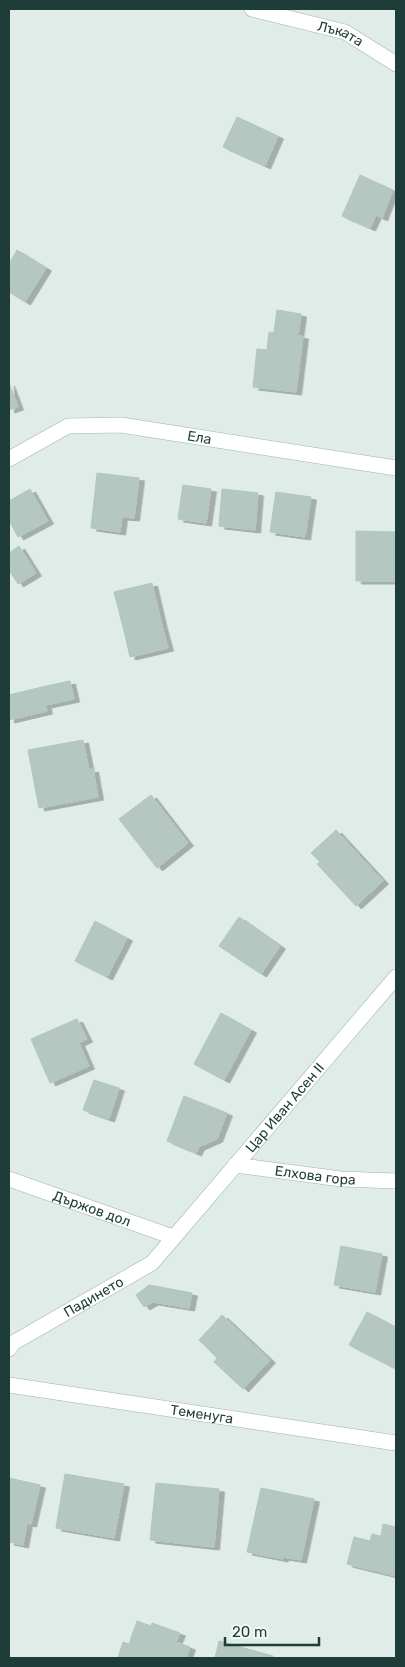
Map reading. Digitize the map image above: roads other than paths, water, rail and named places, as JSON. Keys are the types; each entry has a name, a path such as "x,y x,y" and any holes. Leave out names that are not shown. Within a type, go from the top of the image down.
{"street":[{"name":"Лъката","path":"252,9 345,32 396,64"},
{"name":"Ела","path":"9,459 68,426 121,425 396,468"},
{"name":"Цар Иван Асен II","path":"173,1237 396,977"},
{"name":"Елхова гора","path":"235,1165 341,1179 396,1181"},
{"name":"Държов дол","path":"9,1179 173,1237"},
{"name":"Падинето","path":"9,1348 13,1343 152,1263 173,1237"},
{"name":"Теменуга","path":"9,1384 396,1443"}]}
